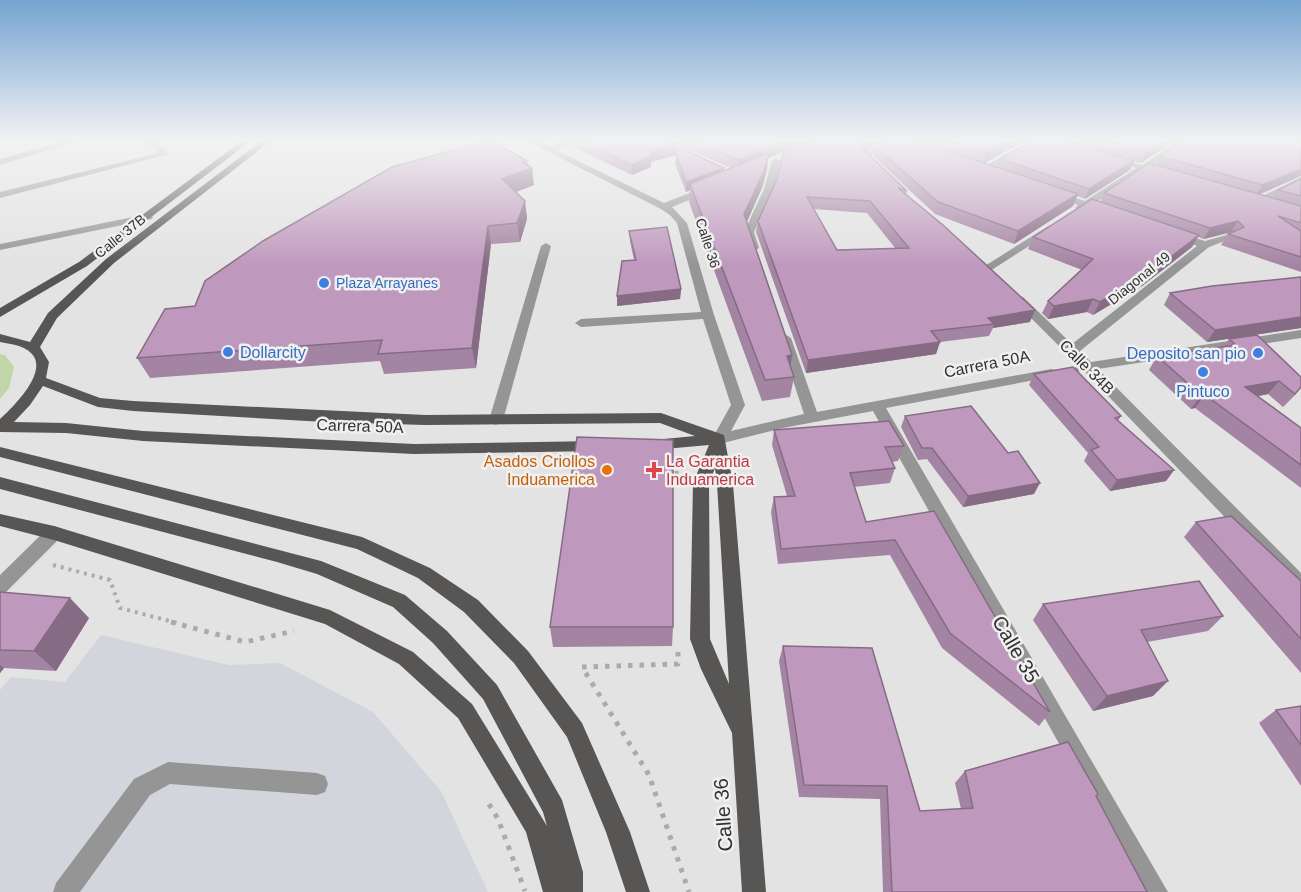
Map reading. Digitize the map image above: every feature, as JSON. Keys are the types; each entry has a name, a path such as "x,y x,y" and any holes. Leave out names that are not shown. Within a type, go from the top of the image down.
{"main road":[{"name":"Calle 37B","path":"0,313 83,264 194,182"},
{"name":"Calle 37B","path":"33,348 52,316 110,261 214,182"},
{"path":"0,338 12,339 33,348 42,359 43,373 41,381 22,408 0,427"},
{"name":"Carrera 50A","path":"41,381 98,402 133,406 325,417 496,420 661,418 719,439"},
{"name":"Carrera 50A","path":"0,427 66,428 167,437 414,449 615,446"},
{"name":"Carrera 50A","path":"637,446 719,439"},
{"name":"Calle 36","path":"719,439 701,483 700,639 711,669 743,734"},
{"name":"Calle 36","path":"719,439 725,484 754,892"},
{"path":"0,452 362,544 424,573 471,606 521,657 575,730 618,832 638,892"},
{"path":"0,483 321,568 399,601 440,637 490,692 554,808 571,872 572,892"},
{"path":"0,520 54,533 260,594 330,618 406,658 465,711 536,827 555,892"}],"street":[{"path":"0,195 54,182"},
{"name":"Calle 36","path":"612,182 664,207 674,213 682,223 708,315 738,405 719,439"},
{"path":"760,265 748,232 771,182"},
{"path":"1076,211 1121,182"},
{"path":"1257,201 1298,182"},
{"path":"664,207 716,186"},
{"path":"1044,190 1118,215"},
{"path":"1246,198 1268,205"},
{"path":"0,247 148,217"},
{"path":"986,269 1056,224"},
{"path":"1162,230 1205,244"},
{"name":"Diagonal 49","path":"1072,351 1205,244 1230,237"},
{"path":"496,420 546,246"},
{"name":"Calle 34B","path":"1012,293 1072,351 1301,585"},
{"path":"581,323 708,315"},
{"path":"782,330 812,417"},
{"name":"Carrera 50A","path":"719,439 812,417 1087,367 1301,334"},
{"path":"1250,341 1267,358"},
{"name":"Calle 35","path":"877,406 1156,892"},
{"path":"0,587 54,533"},
{"path":"65,892 142,786 168,773 317,784"}],"path":[{"path":"668,458 676,458 677,481"},
{"path":"29,558 110,580 120,608 245,642 300,629"},
{"path":"678,641 678,664 582,667 650,775 689,892"},
{"path":"486,799 498,819 525,892"}],"shaded area":[{"path":"101,635 229,665 280,663 373,712 441,791 488,892 0,892 0,690 11,677 65,682"}],"green space":[{"path":"0,354 5,355 14,367 9,388 0,399"}],"building":[{"name":"Plaza Arrayanes","path":"367,182 505,182 525,201 517,223 488,226 472,348 378,354 382,340 137,358 165,309 195,306 205,281 263,241"},
{"path":"696,182 759,182 744,214 792,355 787,356 794,377 765,380 690,184"},
{"path":"776,182 897,182 907,191 898,188 943,225 1035,310 988,318 994,324 931,331 940,342 808,360 758,221","holes":["807,197 870,201 909,248 837,250"]},
{"path":"915,182 1040,182 1078,194 1018,231 938,202"},
{"path":"1067,182 1101,182 1089,189"},
{"path":"1121,182 1215,182 1301,206 1301,223 1278,216 1301,231 1301,257 1228,234 1244,227 1238,221 1210,228 1104,193"},
{"path":"1250,182 1270,182 1262,185"},
{"path":"1296,182 1301,182 1301,196 1278,190"},
{"path":"1092,199 1199,235 1149,274 1100,302 1093,299 1054,306 1048,301 1093,259 1033,237"},
{"path":"667,227 681,289 617,296 622,261 636,260 629,231"},
{"path":"1301,277 1301,317 1215,330 1170,293 1212,286"},
{"path":"1257,335 1301,377 1301,387 1295,394 1279,381 1245,387 1301,428 1301,465 1205,395 1201,395 1157,356 1236,345 1229,339"},
{"path":"1073,367 1121,416 1115,418 1174,470 1117,480 1091,450 1099,447 1034,374"},
{"path":"971,406 1008,453 1018,451 1040,483 968,496 932,448 922,448 905,416"},
{"path":"889,421 904,446 885,447 895,468 850,473 866,522 934,511 1050,712 950,633 895,540 781,549 774,497 795,496 774,430"},
{"path":"577,437 673,440 673,627 550,627"},
{"path":"1231,516 1301,581 1301,639 1196,522"},
{"path":"1199,581 1223,616 1141,630 1168,681 1107,696 1043,604"},
{"path":"0,592 70,598 34,651 0,650"},
{"path":"783,646 872,648 920,811 973,808 965,771 1068,742 1098,794 1096,796 1147,892 892,892 887,786 804,785"},
{"path":"1301,706 1301,745 1276,710"}],"place":[{"name":"Plaza Arrayanes","path":"324,283"},
{"name":"Dollarcity","path":"228,352"},
{"name":"Deposito san pio","path":"1258,353"},
{"name":"Pintuco","path":"1203,372"},
{"name":"Asados Criollos Induamerica","path":"607,470"},
{"name":"La Garantia Induamerica","path":"654,470"}]}
